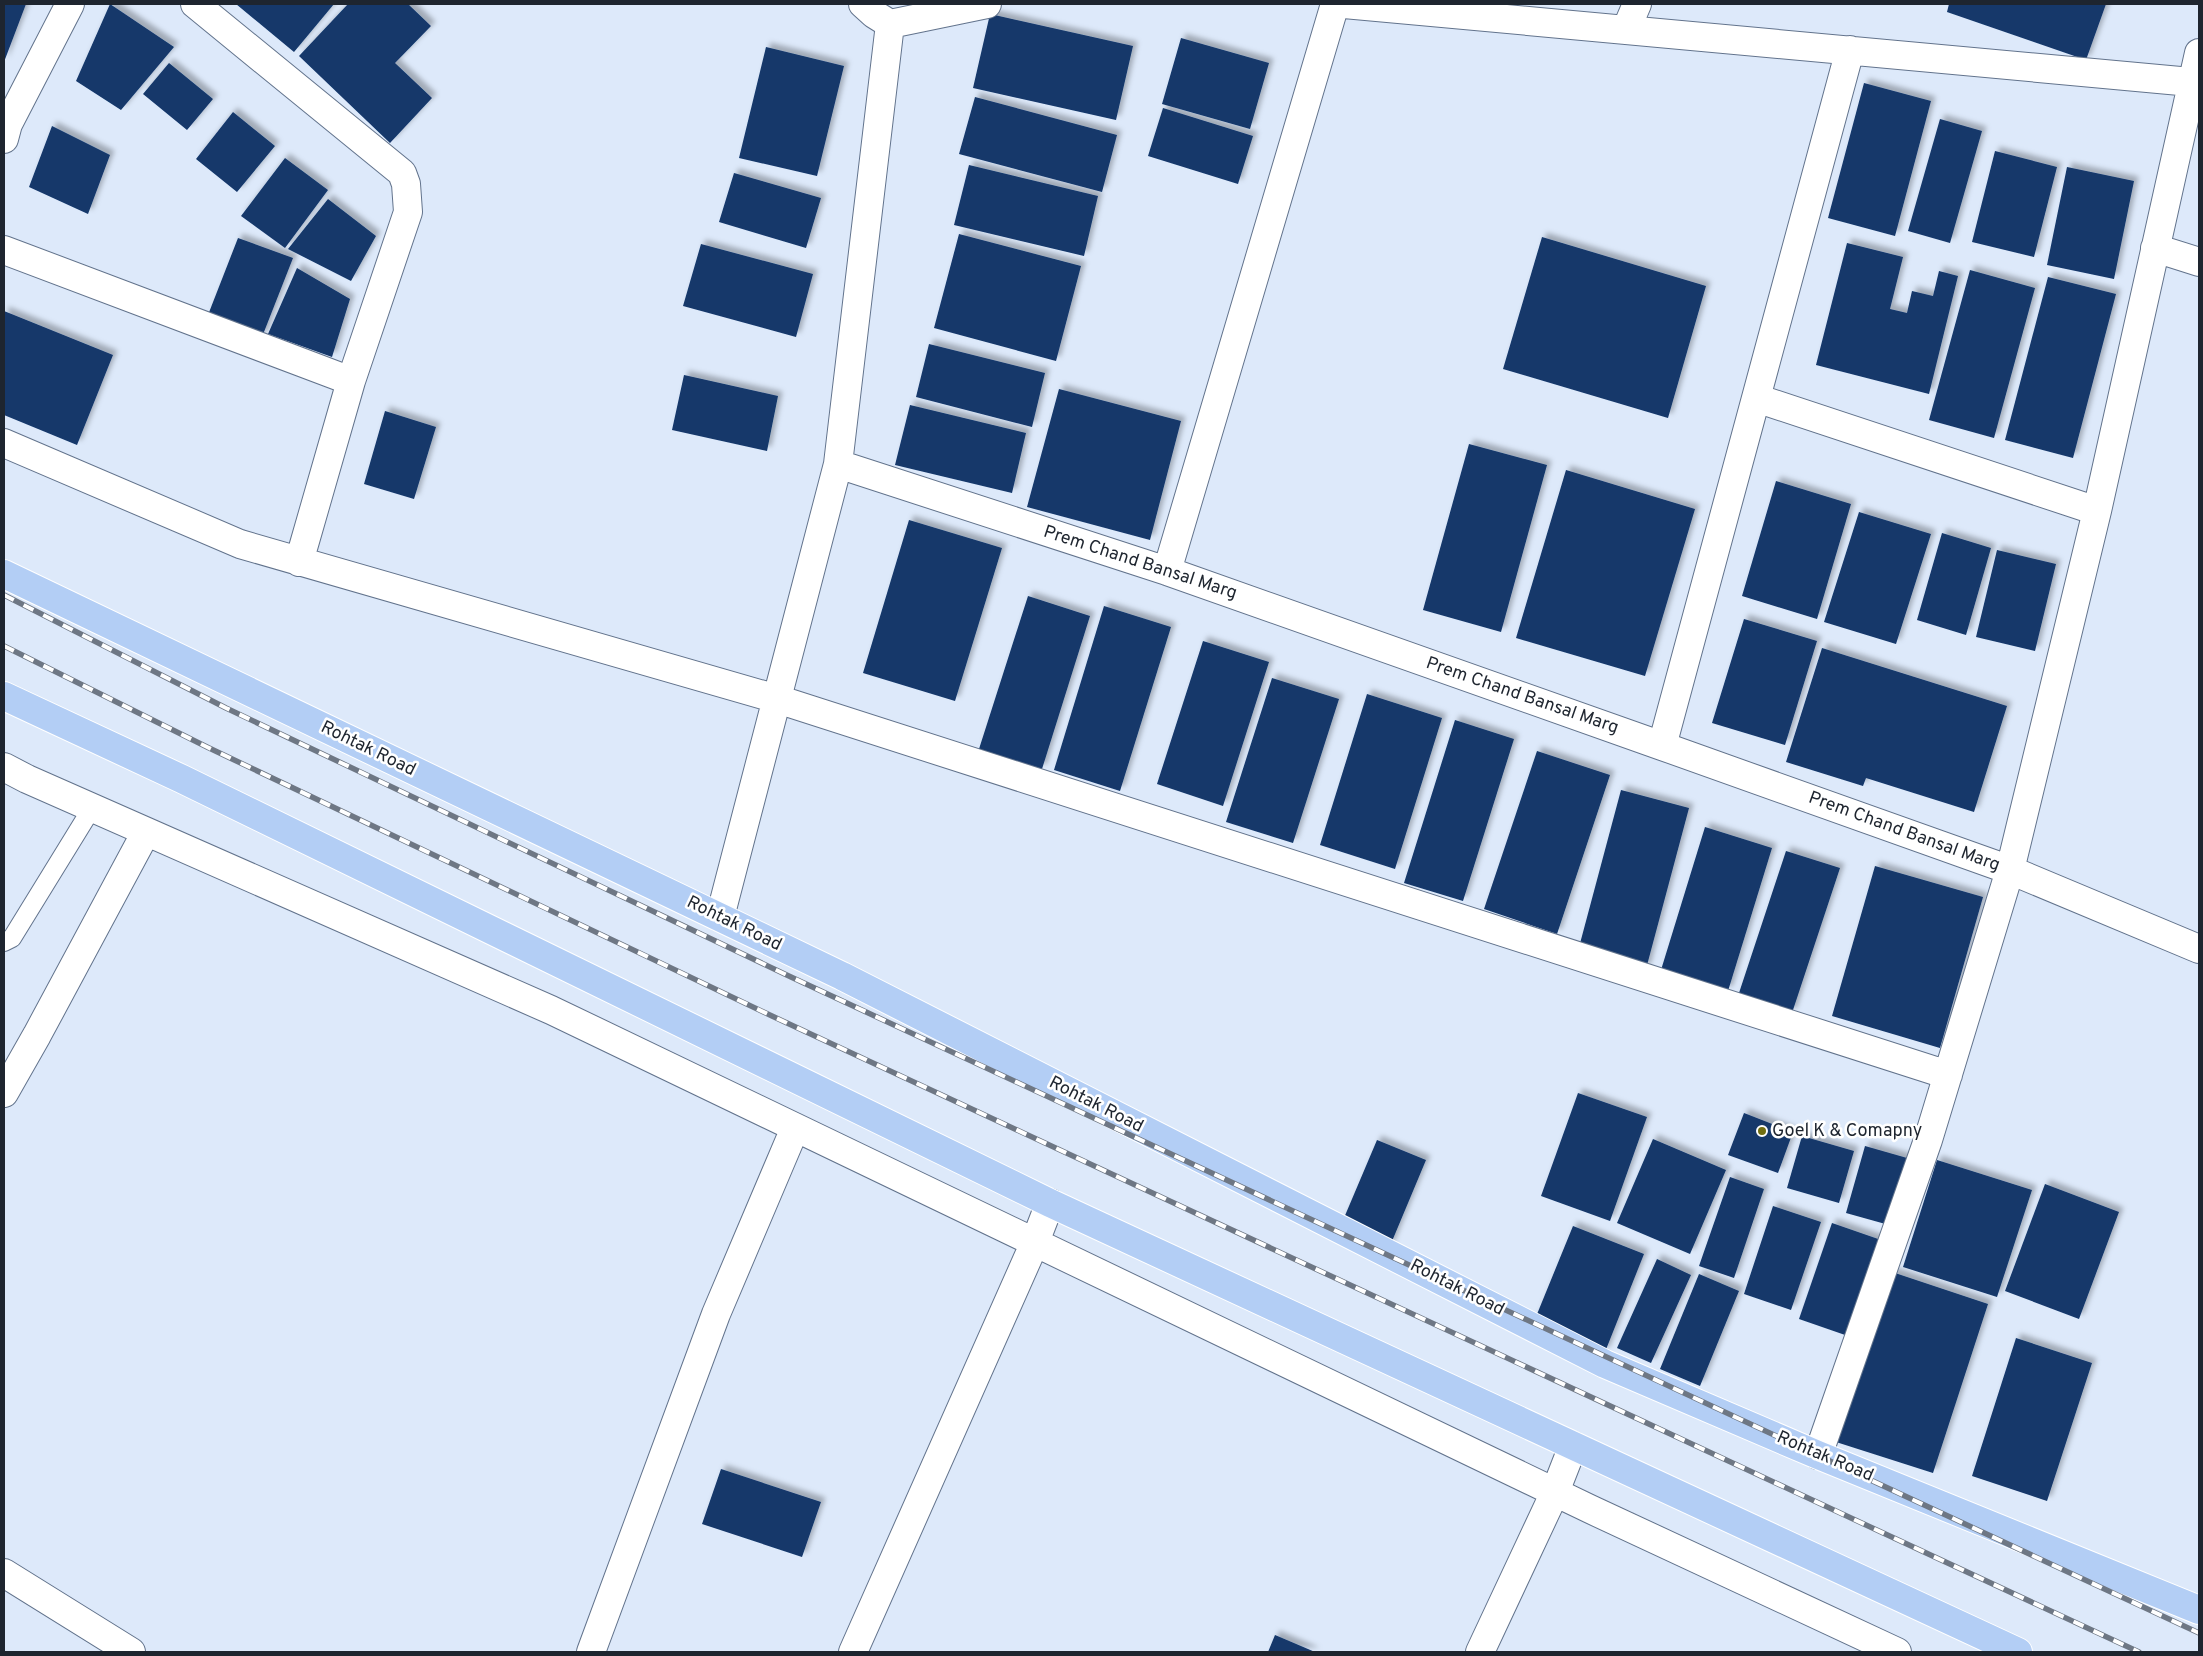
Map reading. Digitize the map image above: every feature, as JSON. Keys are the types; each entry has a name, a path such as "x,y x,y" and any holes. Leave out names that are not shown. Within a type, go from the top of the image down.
{"main road":[{"name":"Rohtak Road","path":"4,574 842,976 1605,1364 1818,1455 2199,1610"},
{"path":"4,696 182,779 1050,1203 2018,1652"}],"street":[{"path":"5,129 70,4"},
{"path":"195,4 402,173 406,184 408,212 351,381 299,562"},
{"path":"863,4 890,24 987,4"},
{"path":"1167,571 1335,4"},
{"path":"1344,4 2191,82"},
{"path":"1626,30 1637,4"},
{"path":"720,917 838,464 890,24"},
{"path":"1662,746 1850,50"},
{"path":"1818,1455 1928,1140 2010,870 2097,511 2191,82 2199,53"},
{"path":"2155,248 2199,262"},
{"path":"4,250 351,381"},
{"path":"1756,398 2097,511"},
{"path":"4,444 240,544 777,699 1948,1075"},
{"name":"Prem Chand Bansal Marg","path":"838,464 1167,571 2010,870 2199,949"},
{"path":"4,768 551,1010 1555,1492 1897,1652"},
{"path":"4,1093 146,832"},
{"path":"591,1652 716,1314 795,1128"},
{"path":"853,1652 1050,1203"},
{"path":"1480,1652 1555,1492 1573,1446"},
{"path":"4,1573 131,1652"}],"lane":[{"path":"4,942 12,938 92,808"}],"building":[{"path":"4,4 26,4 4,62"},
{"path":"110,4 174,47 121,110 76,81"},
{"path":"236,4 334,4 294,52"},
{"path":"348,4 408,4 431,26 395,63 432,98 390,143 299,56"},
{"path":"1949,4 2106,4 2086,60 1947,12"},
{"path":"990,14 1133,46 1116,120 973,88"},
{"path":"1181,38 1269,63 1250,129 1162,104"},
{"path":"766,47 844,66 817,176 739,158"},
{"path":"169,63 213,99 187,130 143,94"},
{"path":"1864,83 1931,101 1895,236 1828,218"},
{"path":"975,97 1117,135 1102,192 959,154"},
{"path":"1163,108 1253,136 1238,184 1148,156"},
{"path":"233,112 275,146 237,192 196,159"},
{"path":"1940,119 1982,131 1950,243 1908,231"},
{"path":"52,126 110,155 88,214 29,187"},
{"path":"1995,151 2057,167 2034,257 1972,242"},
{"path":"285,158 328,190 285,248 241,216"},
{"path":"969,165 1098,196 1084,256 954,225"},
{"path":"2067,167 2134,181 2114,279 2047,265"},
{"path":"734,173 821,198 806,248 719,222"},
{"path":"328,199 376,236 351,281 288,249"},
{"path":"959,234 1081,266 1056,361 934,328"},
{"path":"1542,237 1706,286 1668,418 1503,369"},
{"path":"238,238 293,258 262,337 208,315"},
{"path":"1847,243 1903,257 1890,309 1907,313 1912,291 1933,296 1939,271 1958,276 1929,394 1816,365"},
{"path":"701,244 813,274 796,337 683,306"},
{"path":"297,268 350,299 332,357 268,334"},
{"path":"1970,270 2035,288 1994,438 1929,420"},
{"path":"2048,277 2116,294 2073,458 2005,440"},
{"path":"4,311 113,355 77,445 4,415"},
{"path":"929,344 1045,373 1032,427 916,397"},
{"path":"684,375 778,396 767,451 672,430"},
{"path":"1059,389 1181,421 1150,540 1027,507"},
{"path":"910,405 1026,433 1012,493 895,465"},
{"path":"385,411 436,427 414,499 364,484"},
{"path":"1469,444 1547,465 1501,632 1423,610"},
{"path":"1566,470 1695,509 1645,676 1516,638"},
{"path":"1776,481 1851,504 1817,619 1742,596"},
{"path":"1859,512 1931,534 1896,644 1824,622"},
{"path":"909,520 1002,548 955,701 863,673"},
{"path":"1942,533 1991,548 1966,635 1917,620"},
{"path":"1997,550 2056,564 2035,651 1976,637"},
{"path":"1028,596 1090,616 1042,769 979,749"},
{"path":"1104,606 1171,627 1120,791 1054,770"},
{"path":"1744,619 1817,641 1785,745 1712,723"},
{"path":"1203,641 1269,662 1223,806 1157,784"},
{"path":"1822,648 2007,706 1974,812 1866,778 1863,786 1786,762"},
{"path":"1272,678 1339,699 1293,843 1226,822"},
{"path":"1367,694 1442,718 1395,869 1320,845"},
{"path":"1455,720 1514,739 1463,901 1404,883"},
{"path":"1537,751 1610,775 1557,934 1484,909"},
{"path":"1621,790 1689,808 1646,969 1578,951"},
{"path":"1705,827 1772,848 1728,991 1661,970"},
{"path":"1786,851 1840,868 1792,1013 1738,996"},
{"path":"1875,866 1983,897 1940,1048 1832,1016"},
{"path":"1578,1093 1647,1117 1610,1221 1541,1196"},
{"path":"1744,1113 1793,1132 1778,1173 1728,1155"},
{"path":"1802,1136 1854,1151 1839,1203 1787,1188"},
{"path":"1653,1139 1726,1170 1690,1254 1617,1223"},
{"path":"1377,1140 1426,1160 1390,1246 1341,1225"},
{"path":"1865,1146 1907,1158 1889,1225 1846,1213"},
{"path":"1937,1160 2032,1190 1997,1297 1903,1267"},
{"path":"1730,1177 1764,1189 1734,1278 1699,1266"},
{"path":"2045,1184 2119,1212 2079,1319 2005,1291"},
{"path":"1773,1206 1821,1222 1791,1310 1744,1294"},
{"path":"1832,1223 1881,1240 1848,1336 1799,1319"},
{"path":"1573,1226 1644,1254 1605,1352 1533,1324"},
{"path":"1657,1259 1691,1275 1651,1363 1617,1348"},
{"path":"1892,1272 1988,1304 1933,1473 1836,1442"},
{"path":"1699,1274 1739,1291 1700,1386 1660,1369"},
{"path":"2016,1338 2092,1363 2047,1501 1972,1476"},
{"path":"721,1469 821,1502 802,1557 702,1524"},
{"path":"1275,1635 1315,1652 1268,1652"}],"railway":[{"path":"4,595 226,708 791,977 2199,1633"},
{"path":"4,646 207,747 772,1016 2139,1652"}],"place":[{"name":"Goel K & Comapny","path":"1762,1131"}]}
